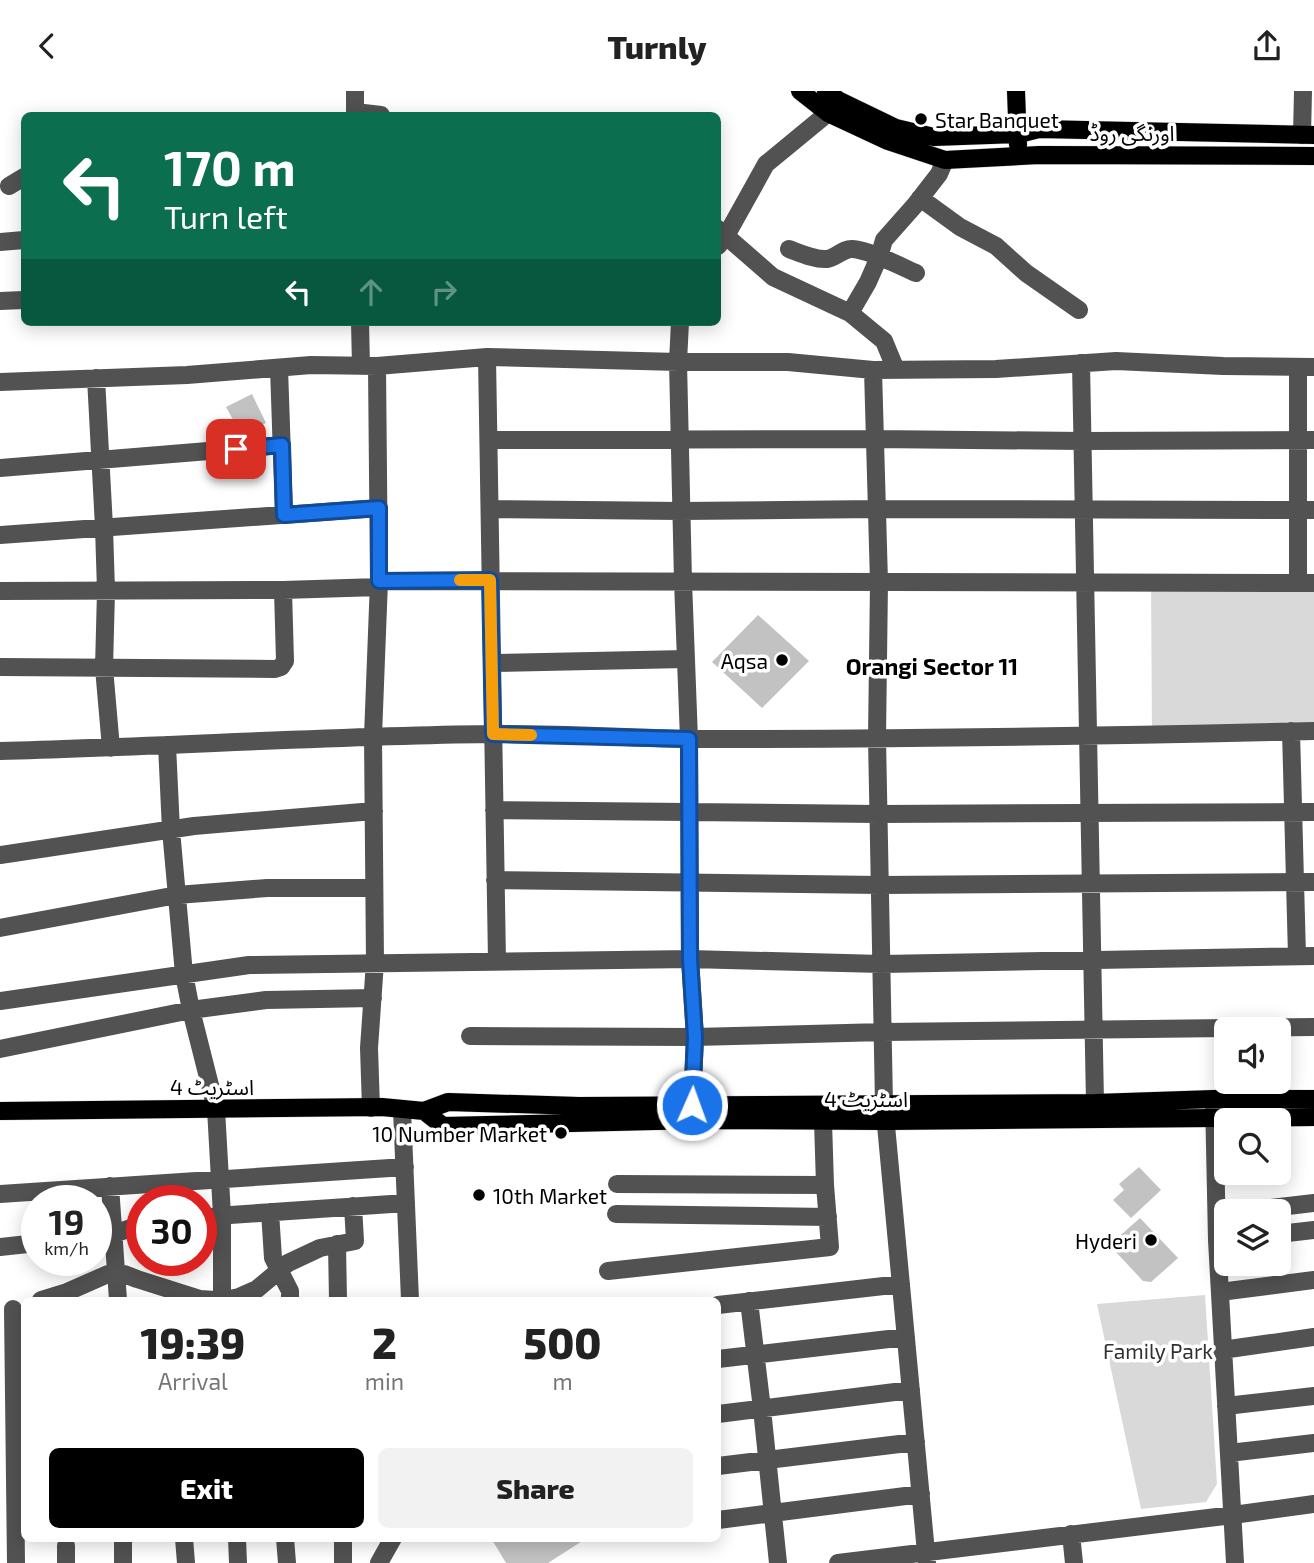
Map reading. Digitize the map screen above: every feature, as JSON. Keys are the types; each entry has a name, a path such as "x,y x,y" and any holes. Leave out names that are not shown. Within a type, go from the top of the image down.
{"main road":[{"name":"اورنگی روڈ","path":"800,91 828,113 888,141 945,160 1018,156 1314,156"},
{"name":"اورنگی روڈ","path":"826,91 838,100 896,128 934,137 1019,134 1039,129 1308,135"},
{"path":"1016,91 1018,156"},
{"name":"اسٹریٹ 4","path":"0,1111 371,1108 424,1111 448,1102 579,1106 692,1105 885,1113 1214,1108 1314,1099"},
{"name":"اسٹریٹ 4","path":"424,1111 443,1126 698,1120 822,1121 885,1113 1095,1103 1214,1108"},
{"name":"اسٹریٹ 4","path":"1291,1115 1314,1117"}],"street":[{"path":"355,91 355,112"},
{"path":"1303,91 1308,135"},
{"path":"721,235 766,165 828,113"},
{"path":"850,313 879,257 884,240 939,174 945,160"},
{"path":"920,198 960,227 996,246 1026,273 1079,310"},
{"path":"721,238 774,277 850,313 884,341 896,370"},
{"path":"0,242 21,240"},
{"path":"789,249 826,259 852,249 916,273"},
{"path":"0,302 21,300"},
{"path":"361,326 369,366 379,508 373,736 375,963 369,1048 371,1108"},
{"path":"680,326 681,512 689,739 690,959 695,1037 692,1105"},
{"path":"488,357 497,961"},
{"path":"0,381 187,375 311,365 369,366 488,357 788,362 873,370 996,369 1116,361 1306,367 1306,583 490,580 283,590 0,591"},
{"path":"1081,363 1095,1103"},
{"path":"279,368 284,515"},
{"path":"873,370 879,582 877,738 885,1113 926,1557"},
{"path":"96,378 106,591 103,668 111,748"},
{"path":"489,440 1306,440"},
{"path":"0,468 282,445"},
{"path":"0,535 379,508"},
{"path":"490,509 681,512 877,509 1306,510"},
{"path":"0,667 275,669 281,667 285,661 283,590"},
{"path":"492,663 686,659"},
{"path":"0,1001 249,965 690,959 882,964 1305,956 1295,882 1291,731"},
{"path":"0,751 373,736 493,734 689,739 1088,736 1314,731"},
{"path":"167,745 171,830 184,974 216,1109 223,1297"},
{"path":"494,810 878,814 1314,812"},
{"path":"0,855 194,826 374,811"},
{"path":"495,880 880,885 1314,882"},
{"path":"0,928 177,895 267,888 374,888"},
{"path":"0,1049 191,1010 266,1000 373,998"},
{"path":"470,1036 695,1037 1314,1027"},
{"path":"402,1110 410,1297"},
{"path":"608,1271 830,1247 822,1121"},
{"path":"112,1186 405,1167"},
{"path":"617,1184 825,1185"},
{"path":"0,1194 21,1192"},
{"path":"217,1215 406,1203"},
{"path":"1291,1206 1314,1203"},
{"path":"239,1297 257,1289 288,1263 320,1248 355,1241 353,1206"},
{"path":"270,1212 274,1258 290,1290 290,1297"},
{"path":"616,1214 828,1217"},
{"path":"1291,1233 1314,1230"},
{"path":"337,1244 338,1297"},
{"path":"0,1247 21,1245"},
{"path":"112,1258 117,1274 118,1297"},
{"path":"51,1297 108,1274 124,1274 194,1297"},
{"path":"1221,1276 1222,1350 1235,1563"},
{"path":"1220,1292 1314,1280"},
{"path":"721,1305 901,1283"},
{"path":"749,1301 778,1563"},
{"path":"12,1309 19,1339 20,1508 16,1563"},
{"path":"721,1359 906,1336"},
{"path":"1222,1350 1314,1337"},
{"path":"721,1414 911,1390"},
{"path":"1226,1406 1314,1396"},
{"path":"721,1466 916,1443"},
{"path":"1229,1453 1314,1443"},
{"path":"721,1520 921,1494"},
{"path":"838,1563 926,1557 1071,1534 1314,1504"},
{"path":"1071,1534 1074,1563"},
{"path":"123,1542 123,1563"},
{"path":"184,1542 186,1563"},
{"path":"237,1542 238,1563"},
{"path":"285,1542 287,1563"},
{"path":"343,1542 343,1563"},
{"path":"379,1563 391,1542"}],"green space":[{"path":"1151,582 1314,583 1314,731 1152,734"},
{"name":"Family Park","path":"1205,1295 1217,1484 1206,1502 1141,1509 1097,1304"}],"building":[{"path":"252,394 266,423 241,434 226,407"},
{"path":"758,615 809,661 762,708 712,662"},
{"path":"1139,1167 1161,1190 1131,1218 1113,1200 1124,1190 1119,1184"},
{"path":"1140,1218 1178,1258 1151,1282 1143,1281 1114,1250 1114,1241"},
{"path":"493,1542 581,1542 548,1563 506,1563"}],"slow traffic":[{"path":"460,580 490,580 493,734 531,735"}],"place":[{"name":"Star Banquet","path":"921,119"},
{"name":"Aqsa","path":"782,660"},
{"name":"10 Number Market","path":"561,1133"},
{"name":"10th Market","path":"479,1195"},
{"name":"Hyderi","path":"1151,1240"}],"district":[{"name":"Orangi Sector 11","path":"932,666"}],"route":[{"path":"236,449 282,445 284,515 379,508 379,581 490,580 493,734 689,739 690,959 695,1037 692,1105"}]}
